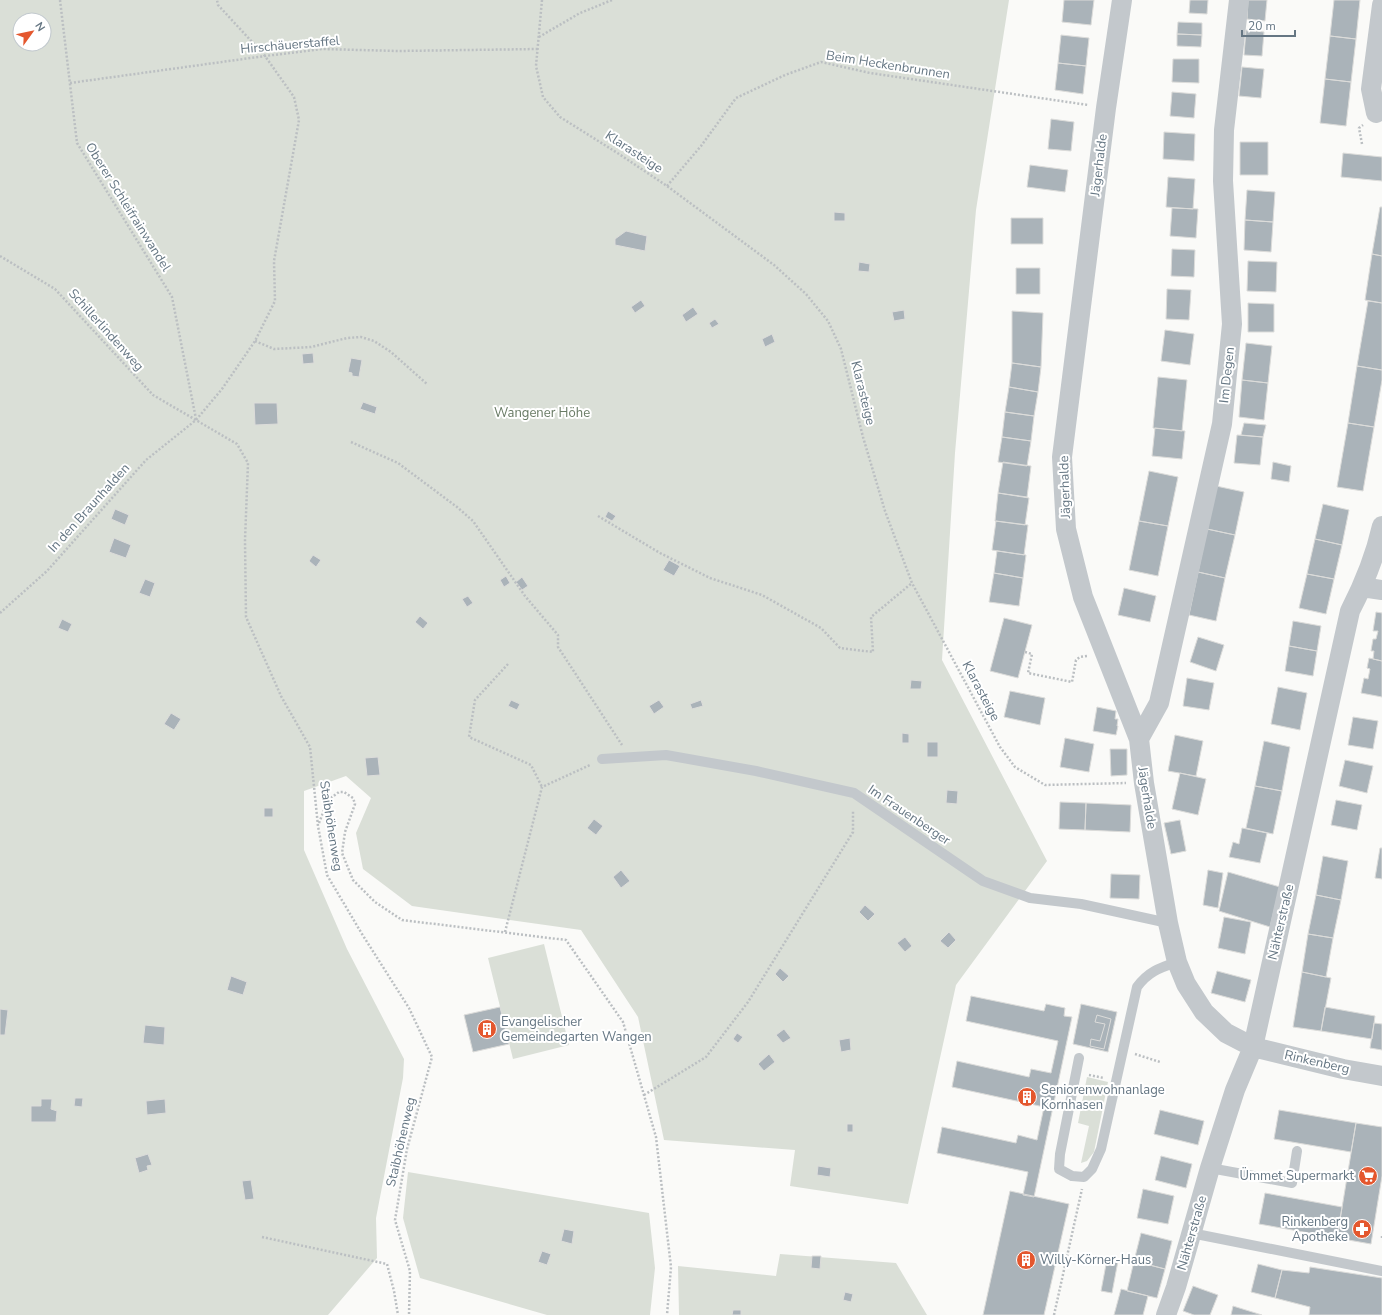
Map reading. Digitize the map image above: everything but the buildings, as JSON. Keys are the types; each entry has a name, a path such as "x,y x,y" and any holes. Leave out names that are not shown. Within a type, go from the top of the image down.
{"street":[{"name":"Jägerhalde","path":"1122,0 1106,108 1062,457 1066,529 1083,597 1139,739 1144,783 1168,923 1177,962 1186,984 1204,1012 1226,1033 1253,1047"},
{"name":"Im Degen","path":"1139,739 1159,703 1222,424 1232,324 1223,181 1224,137 1239,0"},
{"path":"1376,113 1371,89 1382,5"},
{"name":"Nähterstraße","path":"1166,1315 1176,1287 1210,1168 1235,1090 1253,1047 1350,611 1362,587 1377,550 1382,526"},
{"path":"1362,587 1382,590"},
{"name":"Rinkenberg","path":"1253,1047 1343,1069 1382,1076"}],"lane":[{"name":"Im Frauenberger","path":"602,759 666,755 756,771 854,793 983,881 1030,898 1081,904 1168,923"},
{"path":"1079,1058 1060,1154 1059,1169 1072,1176 1084,1177 1092,1169 1101,1149 1136,987 1144,977 1158,969 1177,962"},
{"path":"1210,1168 1292,1183 1297,1151"},
{"path":"1192,1233 1382,1271"}],"path":[{"name":"Oberer Schleifrainwandel","path":"60,0 77,143 172,297 196,420"},
{"name":"In den Braunhalden","path":"0,613 47,571 146,460 196,420 222,389 255,341 275,301 274,261 299,120 294,97 265,56 218,5 217,0"},
{"name":"Klarasteige","path":"542,0 536,66 543,97 560,117 667,186 774,265 806,294 828,321 841,349 863,437 881,496 912,583 1000,747 1015,767 1045,785 1144,783"},
{"path":"539,37 580,13 612,0"},
{"name":"Hirschäuerstaffel","path":"70,83 265,56 322,50 398,51 538,49"},
{"name":"Beim Heckenbrunnen","path":"667,186 701,146 736,98 785,75 822,62 870,73 1106,108"},
{"name":"Schillerlindenweg","path":"0,256 56,289 152,395 196,420"},
{"path":"255,341 274,349 311,347 347,338 361,337 374,341 391,352 427,384"},
{"name":"Staibhöhenweg","path":"196,420 237,444 248,463 245,540 246,617 281,696 310,747 318,826 327,875 409,1008 432,1057 407,1149 395,1220 410,1271 409,1315"},
{"path":"351,442 398,462 473,521 525,596 558,635 558,647 624,748 625,758"},
{"path":"598,516 660,553 710,578 762,595 821,628 840,648 872,652 871,617 912,583"},
{"path":"1025,652 1032,654 1028,673 1072,682 1076,660"},
{"path":"505,932 542,787 530,765 469,737 475,700 508,664"},
{"path":"542,787 602,759"},
{"path":"318,826 328,800 339,792 344,792 353,798 355,804 345,832 342,853 353,880 375,902 402,920 566,940 623,1022 656,1137 670,1267 667,1315"},
{"path":"644,1095 706,1057 748,1002 853,832 854,793"},
{"path":"1123,1051 1160,1062"},
{"path":"1092,1075 1107,1079"},
{"path":"1054,1315 1084,1177"},
{"path":"262,1237 387,1264 398,1315"}],"green space":[{"name":"Wangener Höhe","path":"0,0 1009,0 976,210 955,453 942,660 1047,861 956,985 908,1204 790,1186 795,1150 664,1140 638,1017 581,930 412,906 363,869 356,833 371,798 346,776 304,791 304,850 347,949 404,1059 403,1078 376,1218 377,1258 328,1315 0,1315"},
{"path":"544,944 569,1045 513,1059 488,958"},
{"path":"1087,1077 1108,1082 1094,1152 1087,1161 1081,1163 1089,1126 1078,1123"},
{"path":"408,1172 649,1213 655,1268 650,1315 547,1315 420,1278 403,1218"},
{"path":"780,1254 896,1263 927,1315 679,1315 678,1266 776,1276"}],"place":[{"name":"Evangelischer Gemeindegarten Wangen","path":"487,1029"},
{"name":"Seniorenwohnanlage Kornhasen","path":"1027,1097"},
{"name":"Ümmet Supermarkt","path":"1368,1176"},
{"name":"Rinkenberg Apotheke","path":"1362,1229"},
{"name":"Willy-Körner-Haus","path":"1026,1260"}]}
